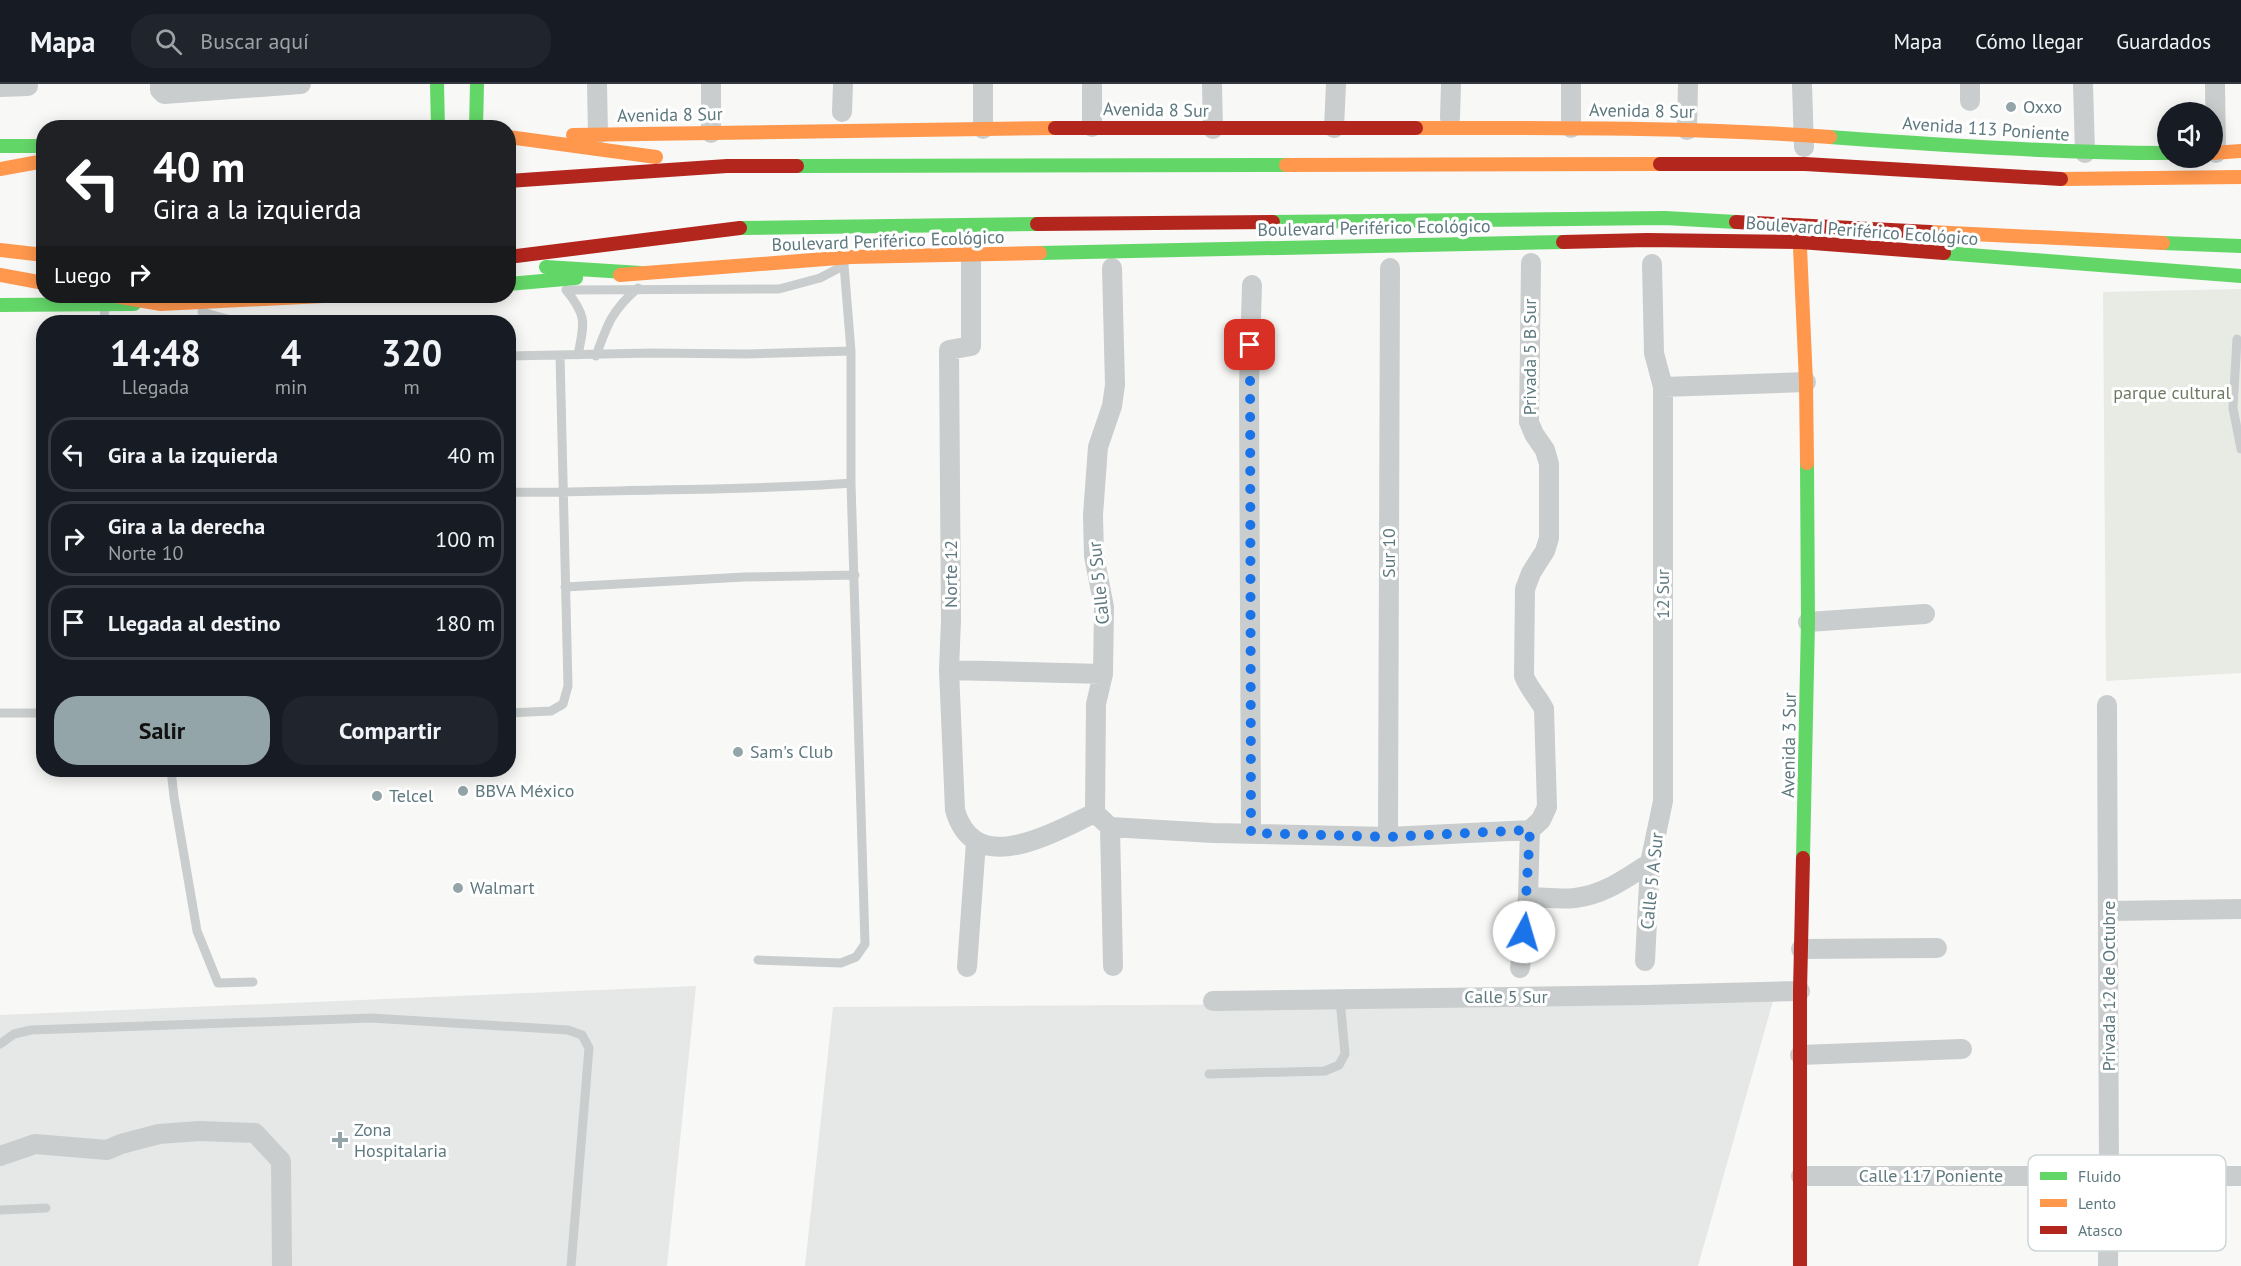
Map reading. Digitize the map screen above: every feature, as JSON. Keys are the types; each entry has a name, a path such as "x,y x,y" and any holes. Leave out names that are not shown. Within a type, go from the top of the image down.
{"main road":[{"path":"437,84 438,120"},
{"path":"476,120 477,84"},
{"name":"Avenida 8 Sur","path":"516,136 1092,127 1571,128 1803,135"},
{"name":"Avenida 113 Poniente","path":"1803,135 2085,153 2157,153"},
{"path":"516,137 727,166"},
{"path":"0,146 36,146"},
{"path":"2223,152 2241,151"},
{"path":"0,170 36,163"},
{"path":"516,181 727,166 1805,164 2078,180 2241,177"},
{"path":"0,170 36,172"},
{"name":"Boulevard Periférico Ecológico","path":"516,256 750,227 1665,218 2101,241 2241,246"},
{"name":"Avenida 3 Sur","path":"1799,225 1806,382 1808,622 1800,991 1800,1266"},
{"name":"Boulevard Periférico Ecológico","path":"516,283 641,273 971,254 1635,240 1800,242 2241,276"},
{"path":"0,250 36,254"},
{"path":"516,265 641,273"},
{"path":"0,275 36,282"},
{"path":"0,305 44,303"},
{"path":"148,303 181,303"}],"street":[{"path":"160,84 160,90 164,94 301,84"},
{"path":"597,84 598,134"},
{"path":"711,84 711,133"},
{"path":"842,112 843,84"},
{"path":"983,84 983,129"},
{"path":"1092,84 1092,127"},
{"path":"1212,84 1213,129"},
{"path":"1334,128 1336,84"},
{"path":"1450,118 1451,84"},
{"path":"1571,84 1571,128"},
{"path":"1687,130 1688,84"},
{"path":"1803,84 1805,164"},
{"path":"2083,84 2085,153"},
{"path":"2215,84 2215,102"},
{"path":"0,87 28,86"},
{"name":"Norte 12","path":"971,254 969,279 971,345 949,350 951,620 949,670 955,810 958,820 976,842"},
{"name":"Privada 5 B Sur","path":"1530,830 1541,820 1547,807 1544,710 1524,676 1525,589 1531,573 1545,551 1549,538 1549,464 1545,450 1529,422 1531,263"},
{"name":"12 Sur","path":"1652,264 1654,353 1663,387 1663,801"},
{"name":"Calle 5 Sur","path":"1095,813 1096,704 1103,674 1104,607 1094,556 1093,515 1098,447 1112,406 1115,385 1112,268"},
{"name":"Sur 10","path":"1388,837 1390,268"},
{"path":"1251,833 1249,385 1252,285"},
{"path":"1663,387 1806,382"},
{"path":"1808,622 1925,614"},
{"path":"949,670 1103,674"},
{"name":"Privada 12 de Octubre","path":"2107,705 2109,1155"},
{"name":"Calle 5 A Sur","path":"1645,961 1650,863 1663,801"},
{"path":"967,967 976,842 993,847 1012,847 1030,842 1095,813 1110,827 1251,833 1388,837 1530,830 1527,897 1520,968"},
{"path":"1110,827 1113,966"},
{"path":"1527,897 1573,899 1595,894 1615,886 1650,863"},
{"path":"2109,910 2241,909"},
{"path":"1801,949 1937,948"},
{"name":"Calle 5 Sur","path":"1213,1001 1800,991"},
{"path":"1800,1055 1962,1049"},
{"path":"0,1156 35,1144 107,1150 159,1134 199,1131 255,1133 281,1161 282,1266"},
{"name":"Calle 117 Poniente","path":"1801,1176 2028,1177"},
{"name":"Calle 117 Poniente","path":"2226,1176 2241,1176"},
{"name":"Privada 12 de Octubre","path":"2108,1251 2108,1266"}],"lane":[{"path":"516,290 779,289 820,278 848,261 851,483 865,944 856,957 841,963 758,960"},
{"path":"596,356 608,325 620,303 638,288"},
{"path":"566,290 581,308 584,325 578,355"},
{"path":"161,304 215,315"},
{"path":"2237,339 2238,386 2234,408 2241,449"},
{"path":"516,356 851,351"},
{"path":"516,713 551,711 563,704 568,686 560,355"},
{"path":"516,492 699,491 851,483"},
{"path":"565,587 744,577 855,576"},
{"path":"0,713 36,713"},
{"path":"172,777 197,931 208,963 218,983 254,982"},
{"path":"1209,1074 1325,1071 1339,1065 1345,1054 1340,998"},
{"path":"0,1044 14,1035 31,1030 371,1018 568,1030 582,1035 589,1047 571,1266"},
{"path":"0,1210 46,1208"}],"shaded area":[{"name":"Zona Hospitalaria","path":"696,986 667,1266 0,1266 0,1015"},
{"path":"1773,1001 1698,1266 805,1266 833,1007"}],"green space":[{"name":"parque cultural","path":"2241,289 2241,673 2106,681 2103,292"}],"traffic: fast":[{"path":"437,84 438,120"},
{"path":"476,120 477,84"},
{"path":"1830,137 1957,146 2157,153"},
{"path":"0,146 36,146"},
{"path":"797,166 1286,165"},
{"path":"1273,222 1665,218 1736,222"},
{"path":"740,228 1037,224"},
{"path":"1040,253 1563,242"},
{"path":"2163,243 2241,246"},
{"path":"1944,253 2241,276"},
{"path":"546,267 641,273"},
{"path":"516,283 576,278"},
{"path":"0,305 134,304"},
{"path":"1803,858 1808,622 1807,463"}],"traffic: slow":[{"path":"573,135 1055,128"},
{"path":"1416,128 1675,130 1830,137"},
{"path":"516,138 656,157"},
{"path":"2223,152 2241,151"},
{"path":"0,169 36,162"},
{"path":"1286,165 1660,164"},
{"path":"2061,179 2241,177"},
{"path":"1799,225 1807,463"},
{"path":"1930,232 2163,243"},
{"path":"0,250 36,254"},
{"path":"620,275 851,257 1040,253"},
{"path":"0,275 36,282"},
{"path":"155,303 181,303"}],"traffic: jam":[{"path":"1055,128 1416,128"},
{"path":"1660,164 1805,164 2061,179"},
{"path":"516,180 727,166 797,166"},
{"path":"1037,224 1273,222"},
{"path":"1736,222 1930,232"},
{"path":"516,256 740,228"},
{"path":"1563,242 1647,240 1800,242 1944,253"},
{"path":"1800,1266 1800,991 1803,858"}],"place":[{"name":"Oxxo","path":"2011,107"},
{"name":"Sam's Club","path":"738,752"},
{"name":"BBVA México","path":"463,791"},
{"name":"Telcel","path":"377,796"},
{"name":"Walmart","path":"458,888"},
{"name":"Zona Hospitalaria","path":"340,1140"}],"route":[{"path":"1250,345 1251,833 1388,837 1530,830 1524,932"}]}
